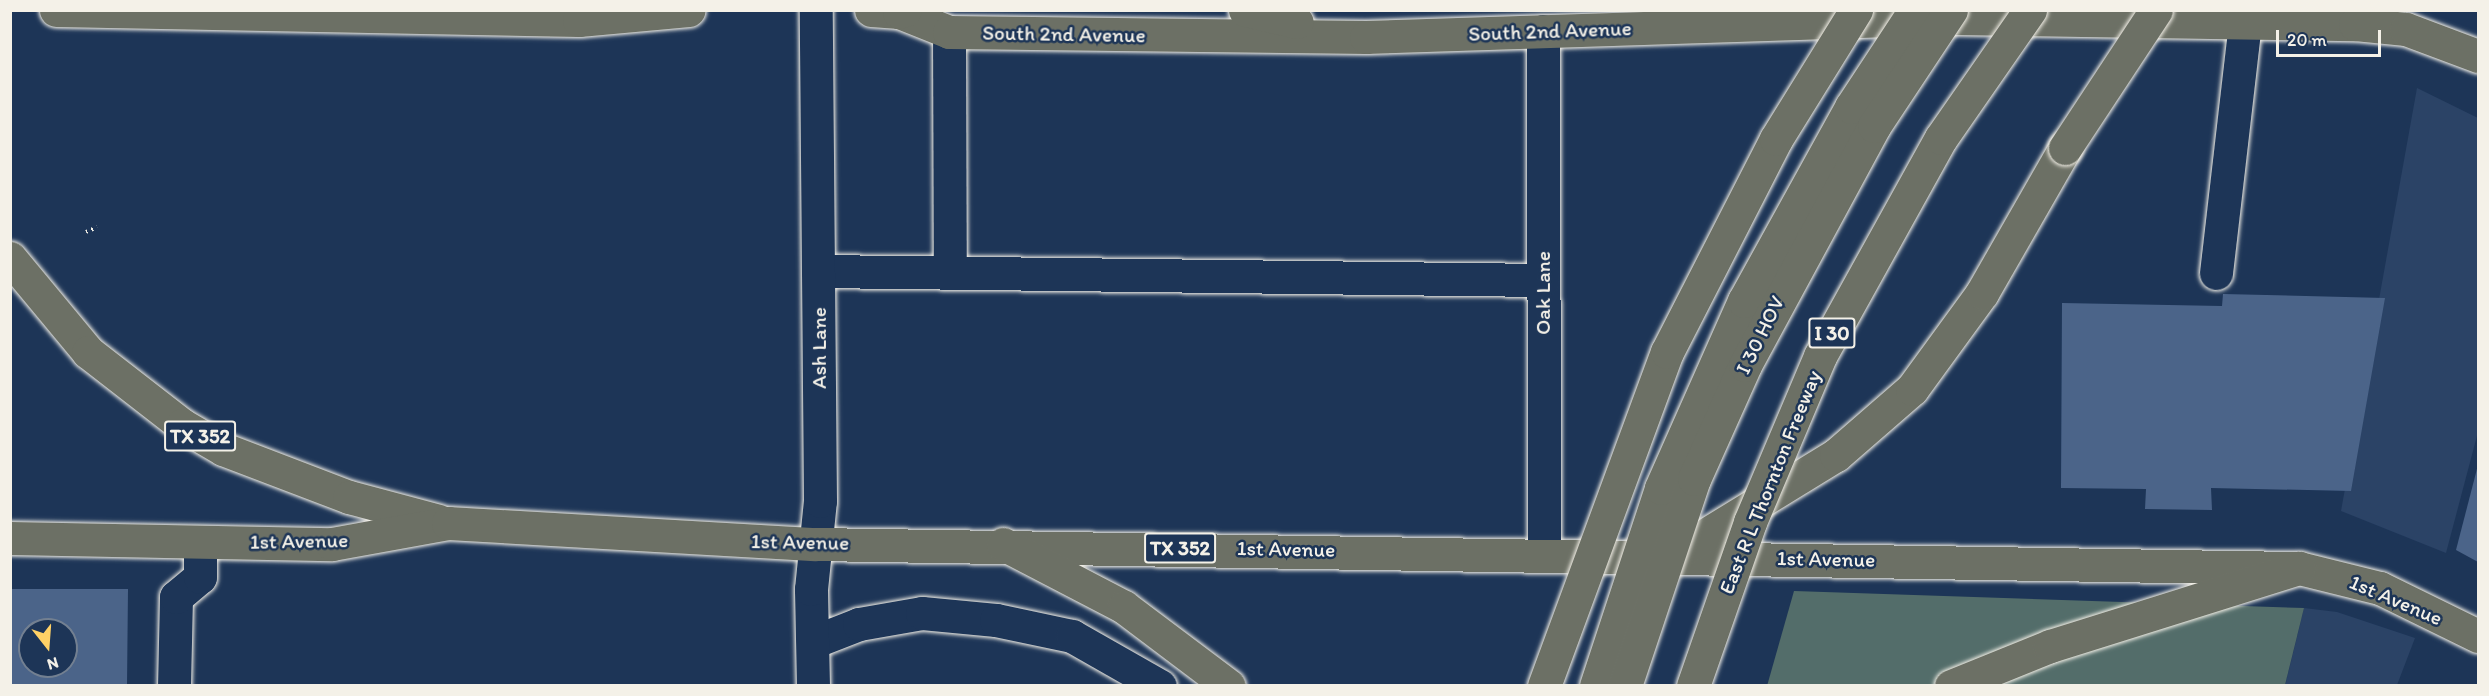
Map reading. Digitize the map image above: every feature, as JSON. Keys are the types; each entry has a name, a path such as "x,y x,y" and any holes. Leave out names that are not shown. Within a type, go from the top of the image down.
{"main road":[{"path":"56,10 579,20 689,10"},
{"path":"1245,10 1366,37"},
{"path":"1544,686 1667,352 1776,139 1856,10"},
{"name":"I 30 HOV","path":"1596,686 1661,488 1738,312 1851,107 1915,10"},
{"name":"I 30 HOV","path":"1625,686 1690,490 1745,365 1874,126 1951,10"},
{"name":"East R L Thornton Freeway","path":"1693,686 1750,522 1820,356 1941,138 2030,10"},
{"path":"1671,556 1836,455 1912,389 1976,302 2065,148 2156,10"},
{"name":"South 2nd Avenue","path":"892,11 950,32 1366,37 1954,18 2246,23 2384,18 2450,41 2478,56"},
{"name":"TX 352","path":"10,258 87,351 182,425 223,449 349,496 447,524"},
{"name":"1st Avenue","path":"10,538 332,544 447,524 815,544 1003,544 2299,568 2380,588 2478,636"},
{"path":"1003,544 1124,607 1229,686"},
{"path":"1951,686 2050,646 2299,568"}],"street":[{"name":"Ash Lane","path":"813,686 815,544 820,501 816,10"},
{"path":"2216,273 2246,23"},
{"name":"Oak Lane","path":"1543,31 1544,554"},
{"path":"950,32 950,273"},
{"path":"818,271 1543,280"},
{"path":"174,686 176,597 200,577 200,542"},
{"path":"813,642 859,624 922,613 996,620 1072,636 1160,686"}],"path":[{"path":"86,232 97,227"}],"shaded area":[{"path":"2417,88 2478,118 2478,432 2446,553 2341,511"},
{"path":"2304,608 2337,612 2415,638 2397,685 2285,686"}],"green space":[{"path":"1794,591 2304,608 2285,685 1767,686"}],"building":[{"path":"2223,294 2385,298 2351,491 2211,488 2212,510 2145,509 2146,489 2061,488 2062,303 2222,306"},
{"path":"2478,465 2478,562 2456,550"},
{"path":"10,589 128,589 127,686 10,686"}]}
